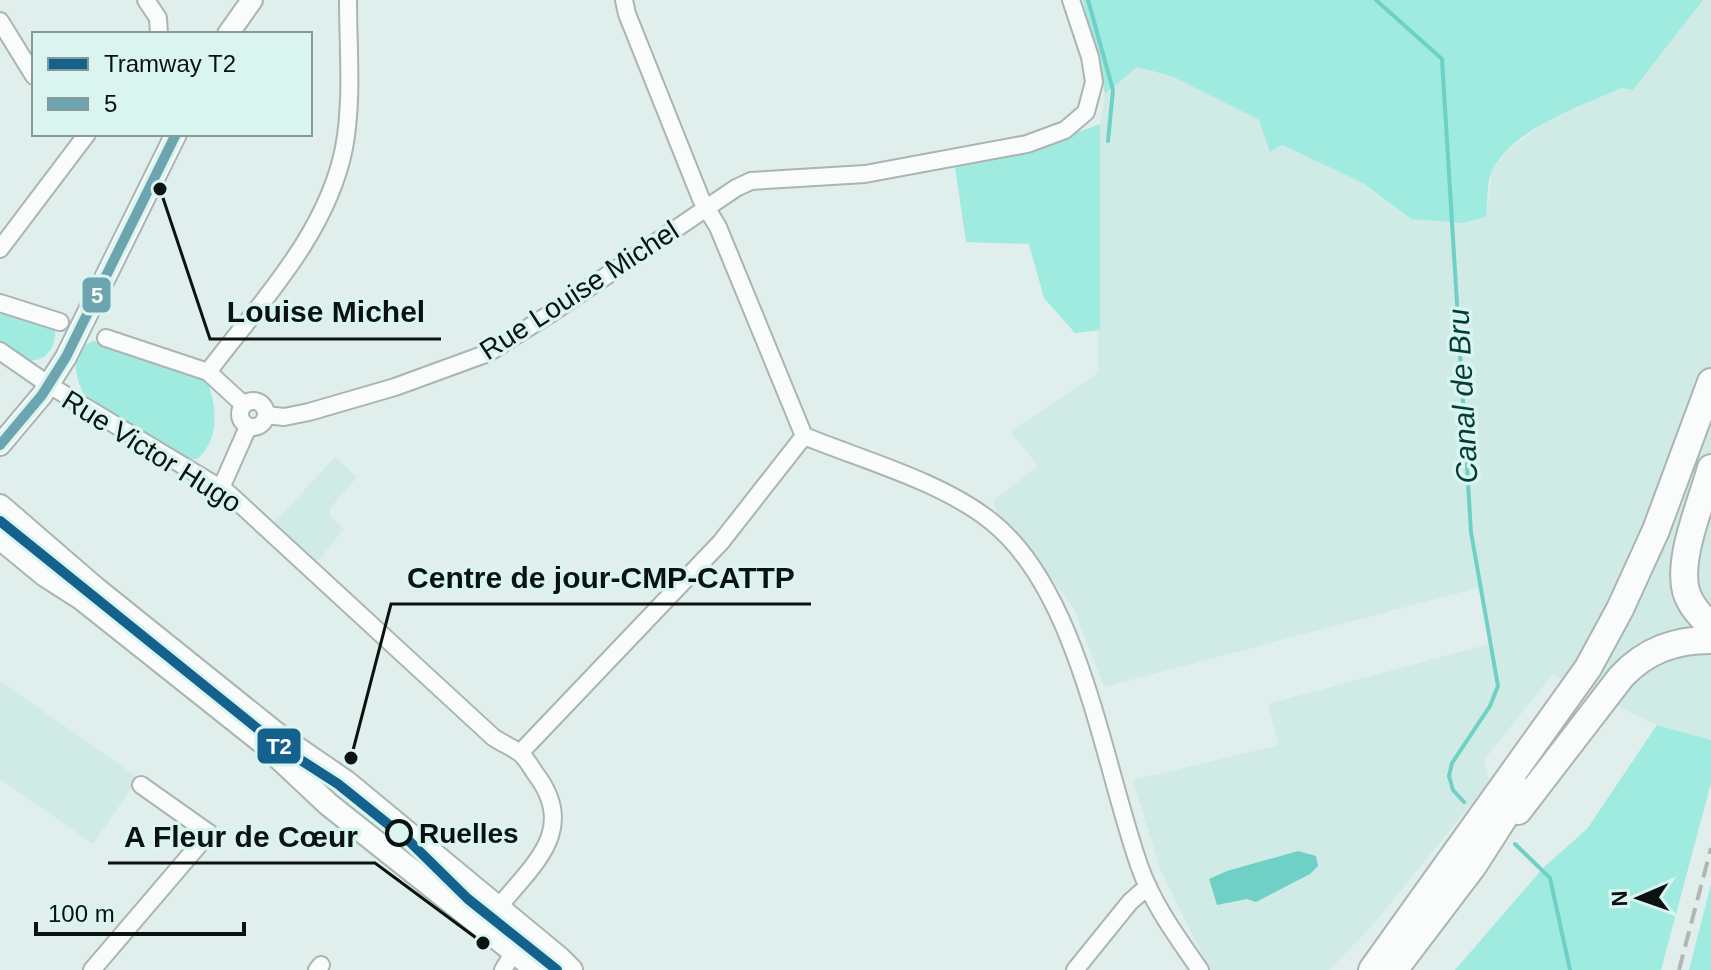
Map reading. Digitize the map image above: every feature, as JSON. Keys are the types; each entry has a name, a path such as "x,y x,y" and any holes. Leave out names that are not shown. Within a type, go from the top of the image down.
{"main road":[{"path":"1473,866 1561,726 1620,609 1656,530 1711,382"},
{"path":"1711,468 1687,552 1684,577 1689,598 1711,626"},
{"path":"0,506 96,589 279,736 346,782 571,970"},
{"path":"3,545 81,598 261,741 328,804 508,961 537,970"},
{"path":"1372,970 1400,957 1627,670 1666,646 1711,640"},
{"path":"1363,970 1400,957 1588,668"}],"street":[{"path":"146,0 158,18 159,32"},
{"path":"229,32 252,0"},
{"path":"208,372 297,254 317,222 335,182 344,147 348,108 348,0"},
{"path":"624,0 705,209 718,227 804,436 962,501 991,521 1024,554 1048,593 1079,666 1148,886 1200,970"},
{"name":"Rue Louise Michel","path":"266,415 284,417 309,412 395,387 488,353 751,181 865,174 1027,144 1065,130 1086,112 1094,82 1090,57 1071,0"},
{"path":"0,21 32,73"},
{"path":"0,445 49,385 66,357 175,136"},
{"path":"0,249 78,138"},
{"path":"0,303 60,322"},
{"path":"106,338 208,372 244,405"},
{"name":"Rue Victor Hugo","path":"0,351 49,385 221,488 493,737 520,753 550,796 554,830 544,850 498,908"},
{"path":"252,401 261,403 266,415 260,426 248,427 240,417 244,405 252,401"},
{"path":"221,488 248,427"},
{"path":"520,753 721,542 804,436"},
{"path":"3,545 24,525"},
{"path":"92,970 209,833 141,785"},
{"path":"1075,970 1130,902 1148,886"},
{"path":"508,961 526,931"}],"shaded area":[{"path":"1703,0 1711,0 1711,740 1657,725 1552,675 1484,760 1489,782 1372,926 1329,970 1210,970 1160,869 1133,780 1279,745 1268,704 1493,643 1481,587 1104,687 1074,609 1035,556 997,512 993,501 1038,466 1011,432 1098,373 1100,124 1105,94 1137,67 1171,76 1259,120 1270,152 1282,145 1363,183 1410,219 1486,217 1492,170 1508,150 1546,122 1621,88 1633,90"},
{"path":"335,457 357,477 330,508 329,515 344,529 316,563 273,524"},
{"path":"0,681 133,774 137,780 93,844 0,779"}],"green space":[{"path":"1083,0 1703,0 1633,90 1621,88 1569,111 1533,129 1504,153 1490,178 1486,217 1463,223 1411,219 1363,183 1282,145 1270,152 1259,120 1171,76 1137,67 1105,94"},
{"path":"1100,124 1100,330 1075,333 1044,298 1029,244 966,242 955,167 1024,152"},
{"path":"0,310 55,330 54,343 47,354 30,360 0,342"},
{"path":"94,341 207,381 213,401 213,433 197,459 188,459 84,394 76,371 77,356 80,350"},
{"path":"1657,725 1711,740 1711,783 1661,970 1455,970 1544,867 1587,829"},
{"path":"1711,884 1711,970 1689,970"}],"water":[{"path":"1298,851 1316,856 1318,866 1310,874 1256,902 1247,899 1217,905 1209,879"}],"waterway":[{"name":"Canal de Bru","path":"1088,0 1113,90 1108,141"},
{"name":"Canal de Bru","path":"1376,0 1442,59 1471,532 1498,686 1490,706 1452,763 1449,776 1453,790 1464,802"},
{"name":"Canal de Bru","path":"1515,844 1550,878 1570,970"}],"railway":[{"path":"1679,970 1711,848"}],"tram line":[{"name":"T2","path":"0,521 279,746 338,784 409,841 468,899 557,970"}],"transit line":[{"name":"5","path":"0,445 42,395 66,357 175,136"}],"place":[{"name":"Louise Michel","path":"160,189"},
{"name":"Centre de jour-CMP-CATTP","path":"351,758"},
{"name":"Ruelles","path":"399,833"},
{"name":"A Fleur de Cœur","path":"483,943"}]}
